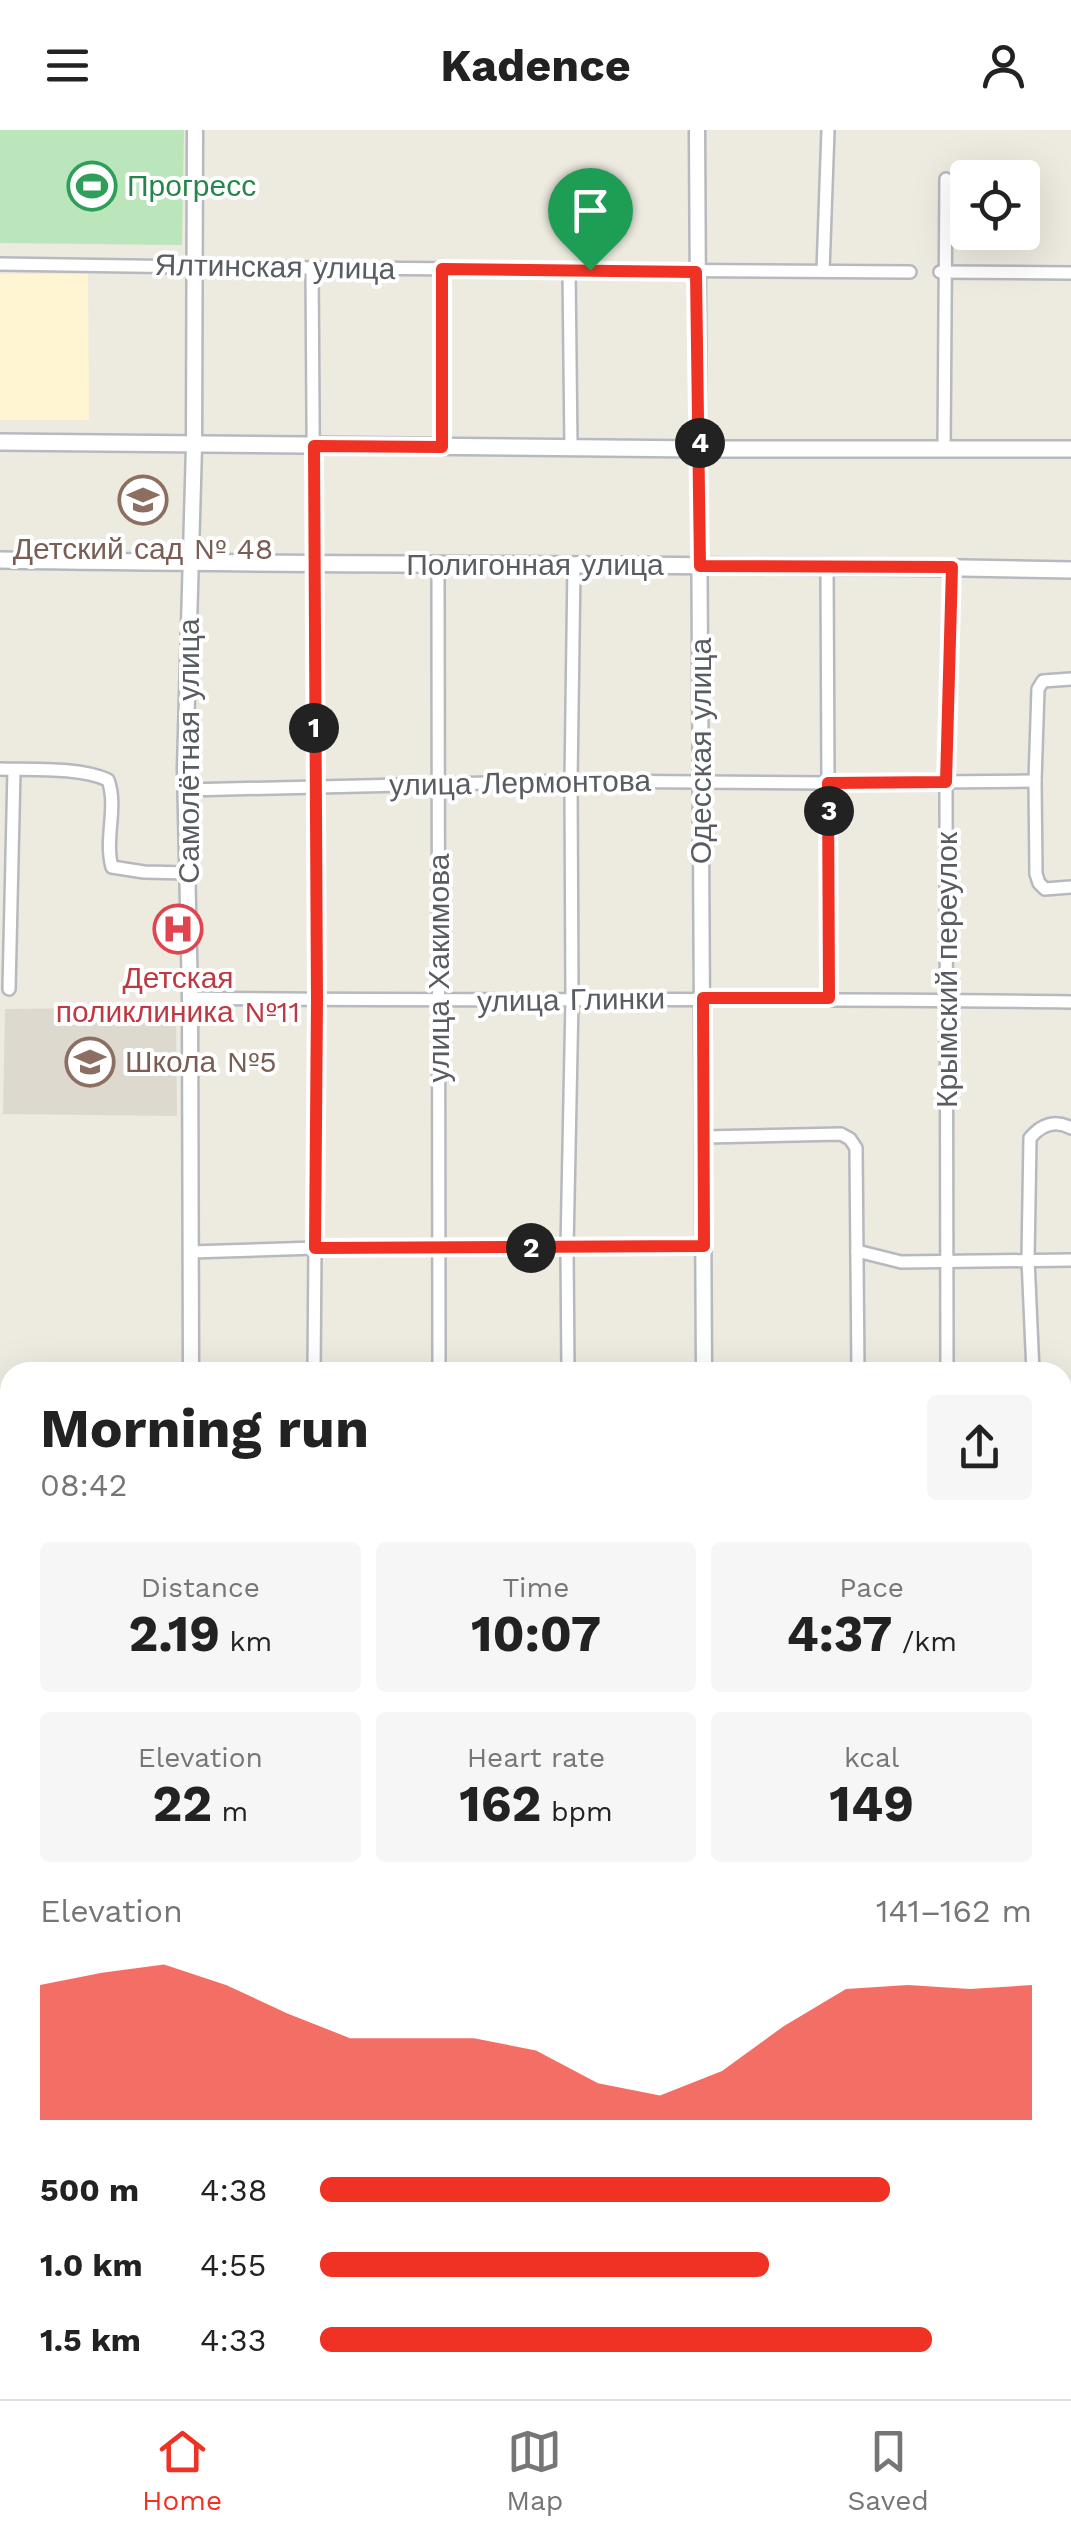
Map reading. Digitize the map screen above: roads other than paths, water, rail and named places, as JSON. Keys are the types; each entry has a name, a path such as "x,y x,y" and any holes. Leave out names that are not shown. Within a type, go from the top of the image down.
{"main road":[{"path":"0,442 1071,449"},
{"name":"Полигонная улица","path":"0,560 1071,570"}],"street":[{"name":"Самолётная улица","path":"191,1362 186,790 194,446 195,130"},
{"name":"Одесская улица","path":"697,130 704,1362"},
{"path":"823,271 828,130"},
{"path":"944,449 942,272 946,179"},
{"name":"Ялтинская улица","path":"0,264 910,272"},
{"path":"312,268 317,1000 314,1362"},
{"path":"442,269 442,447"},
{"path":"569,270 571,448"},
{"path":"942,272 1071,273"},
{"name":"улица Хакимова","path":"438,564 439,1362"},
{"path":"568,1362 574,565"},
{"path":"827,566 829,998"},
{"name":"Крымский переулок","path":"947,1362 946,782 952,567"},
{"path":"1071,680 1042,681 1038,689 1034,781 1039,883 1046,888 1071,887"},
{"path":"9,989 7,769 108,780 112,795 108,854 112,867 188,872"},
{"name":"улица Лермонтова","path":"186,790 570,781 1034,781"},
{"name":"улица Глинки","path":"190,998 1071,1002"},
{"path":"1032,1362 1030,1138 1038,1128 1051,1123 1071,1128"},
{"path":"704,1137 841,1134 850,1138 856,1148 858,1362"},
{"path":"190,1252 704,1246"},
{"path":"858,1251 901,1262 1071,1260"}],"place":[{"name":"Прогресс","path":"92,186"},
{"name":"Детский сад № 48","path":"143,500"},
{"name":"Детская поликлиника №11","path":"178,929"},
{"name":"Школа №5","path":"90,1062"}]}
